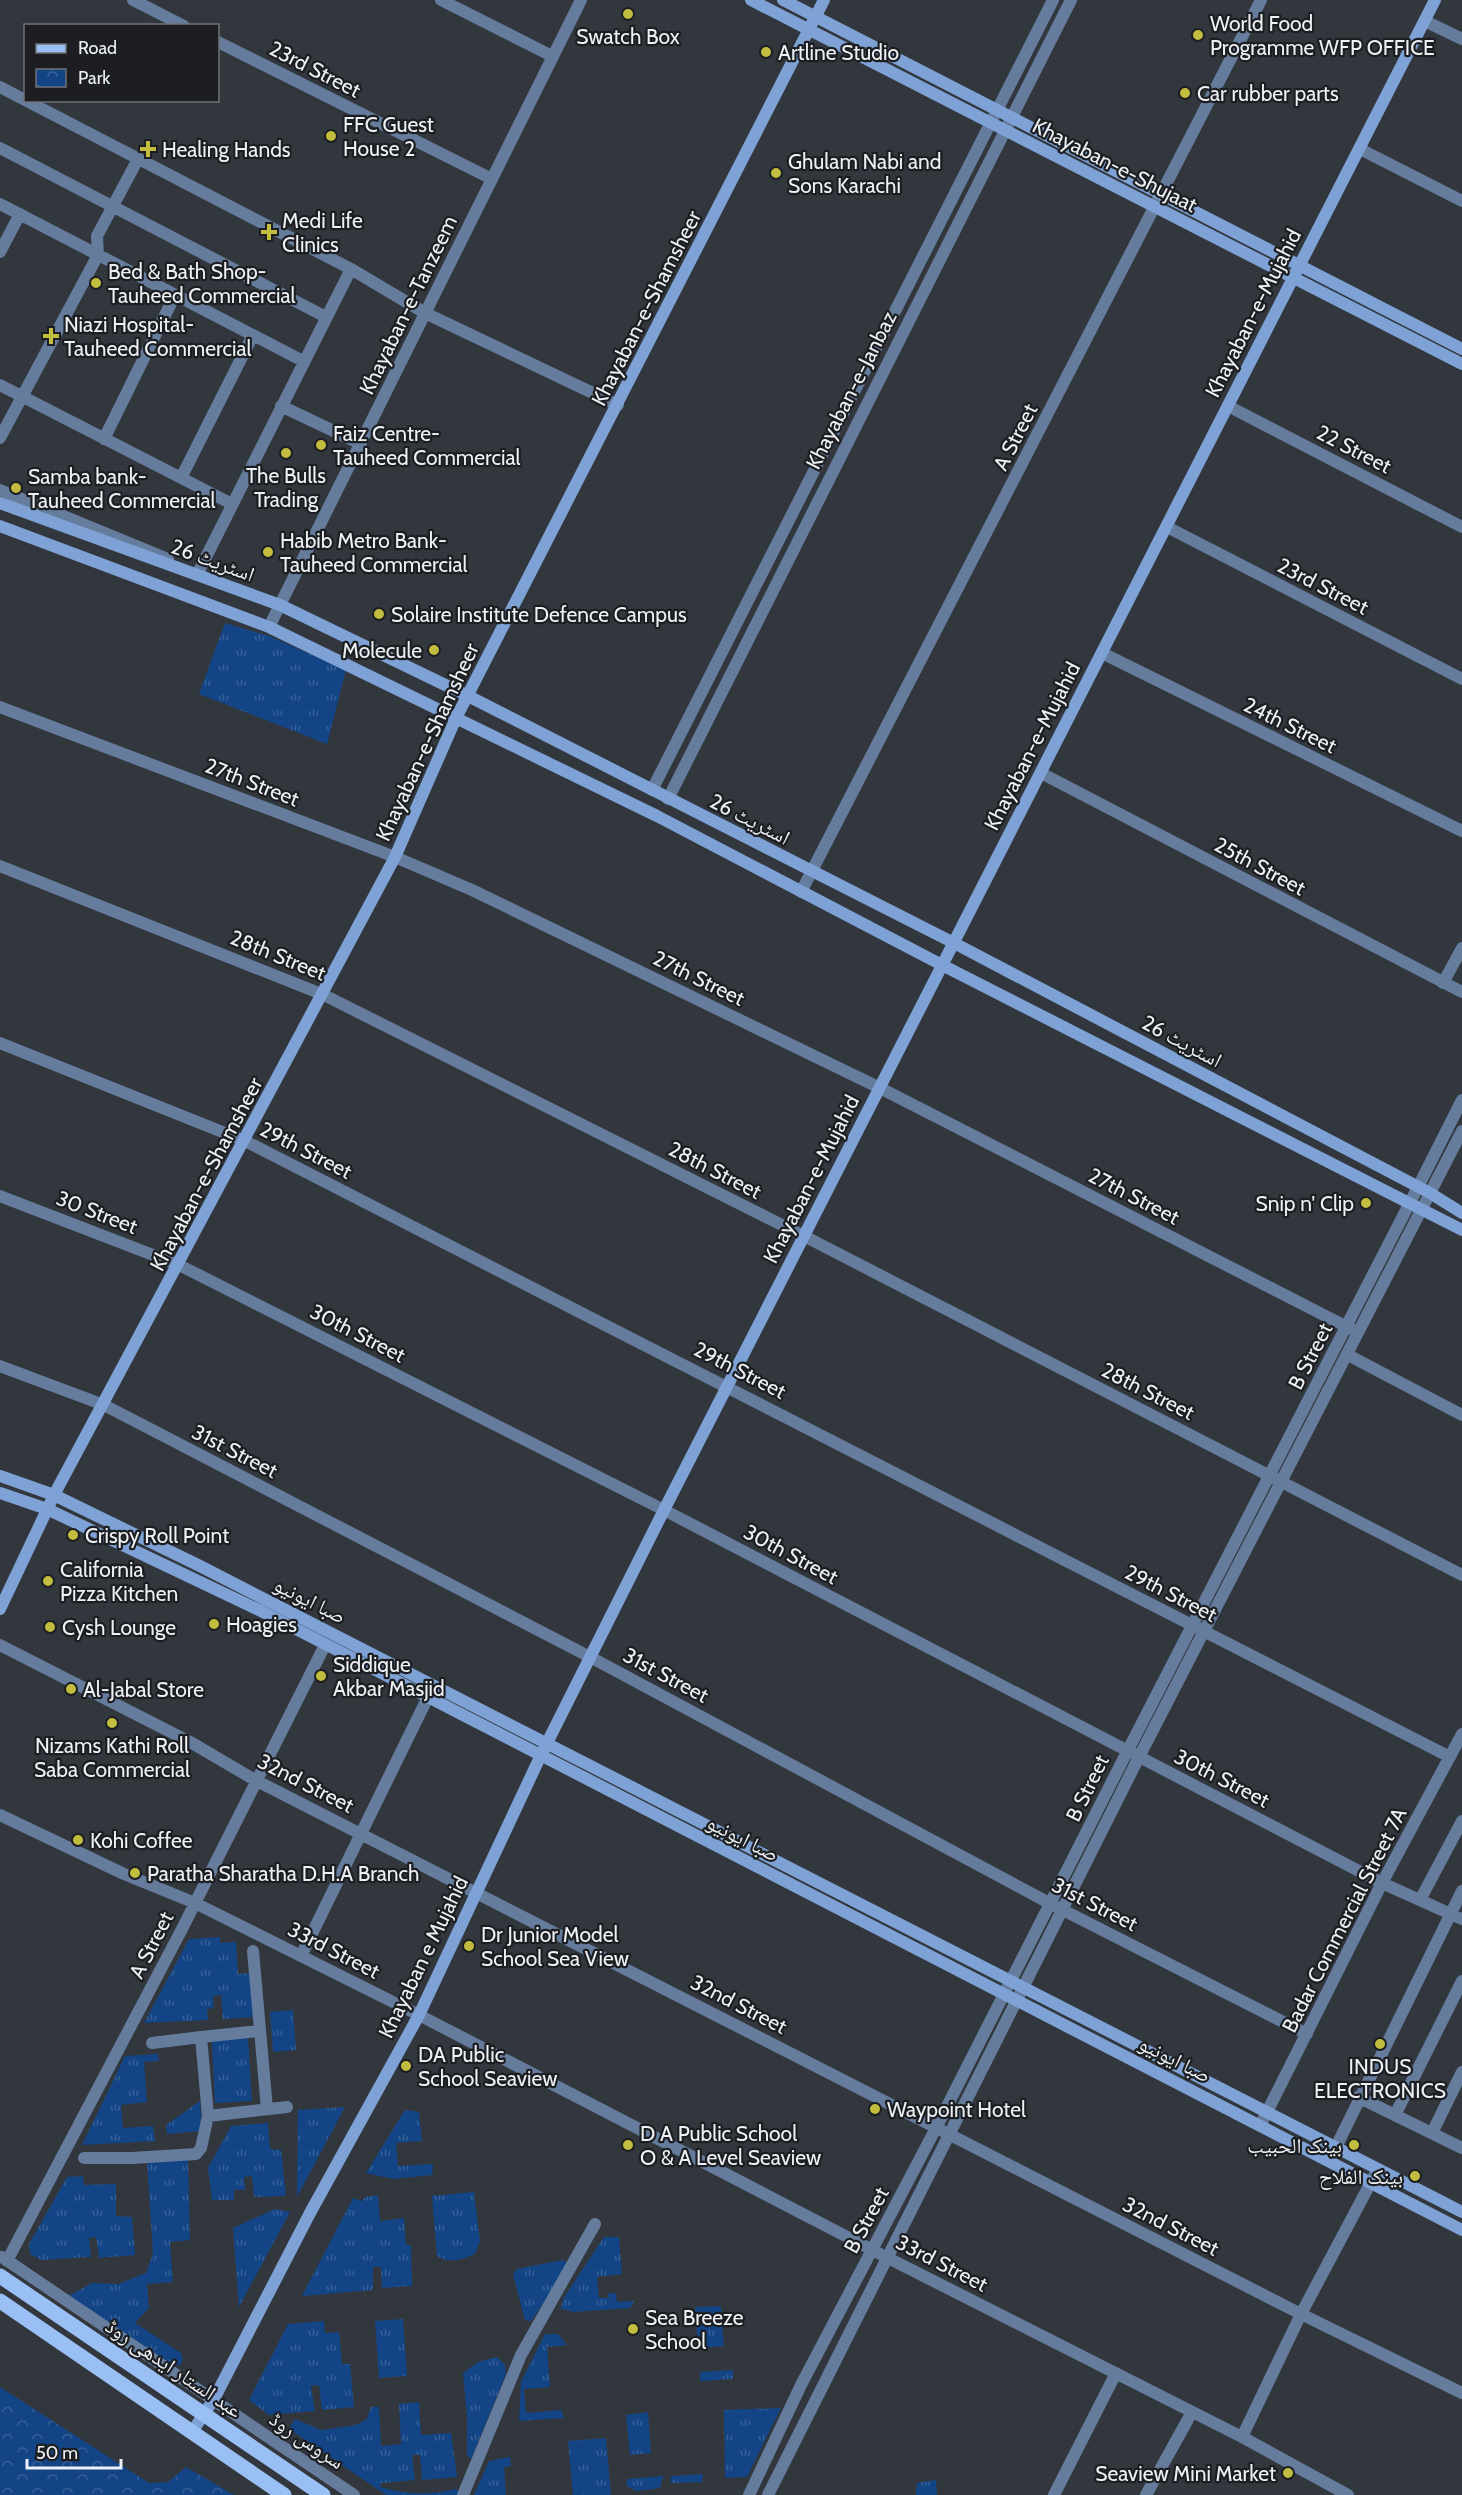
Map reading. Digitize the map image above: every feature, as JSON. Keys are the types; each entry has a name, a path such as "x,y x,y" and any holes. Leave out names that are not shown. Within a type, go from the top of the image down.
{"main road":[{"name":"Khayaban-e-Shujaat","path":"751,0 1462,364"},
{"name":"Khayaban-e-Shujaat","path":"783,0 1462,349"},
{"name":"Khayaban-e-Shamsheer","path":"0,1609 54,1495 246,1141 395,857 456,718 824,0"},
{"name":"Khayaban-e-Mujahid","path":"664,1510 1436,0"},
{"name":"اسٹریٹ 26","path":"0,503 198,573 280,605 468,696 954,943 1424,1190 1462,1213"},
{"name":"اسٹریٹ 26","path":"0,526 269,627 657,816 942,965 1462,1230"},
{"name":"صبا ایونیو","path":"0,1476 54,1495 549,1743 1462,2212"},
{"name":"صبا ایونیو","path":"0,1492 47,1509 194,1578 325,1644 1003,1995 1261,2124 1462,2229"},
{"name":"Khayaban e Mujahid","path":"192,2432 214,2399 310,2213 419,2015 476,1891 664,1510"},
{"name":"عبد الستار ایدھی روڈ","path":"0,2276 323,2495"},
{"name":"عبد الستار ایدھی روڈ","path":"0,2301 284,2495"}],"street":[{"path":"133,0 180,24"},
{"path":"441,0 552,56"},
{"name":"Khayaban-e-Tanzeem","path":"269,627 581,0"},
{"name":"Khayaban-e-Janbaz","path":"652,790 1053,0"},
{"name":"Khayaban-e-Janbaz","path":"668,799 1071,0"},
{"name":"A Street","path":"801,892 1156,208 1261,0"},
{"path":"1425,21 1462,39"},
{"name":"23rd Street","path":"219,42 492,179"},
{"path":"0,87 24,100"},
{"path":"29,102 351,269 425,313 618,405"},
{"path":"0,148 326,317"},
{"path":"1360,148 1462,201"},
{"path":"0,438 24,397 98,255 97,236 138,159"},
{"path":"0,204 303,361"},
{"path":"0,252 20,214"},
{"path":"0,490 198,573 351,269"},
{"path":"104,439 175,295"},
{"path":"181,478 253,335"},
{"path":"0,385 232,504"},
{"path":"281,406 361,444"},
{"name":"22 Street","path":"1228,406 1462,527"},
{"name":"23rd Street","path":"1167,526 1462,680"},
{"name":"24th Street","path":"1102,653 1462,831"},
{"name":"27th Street","path":"0,707 395,857 472,890 880,1088 1359,1333"},
{"name":"25th Street","path":"1041,773 1462,992"},
{"name":"28th Street","path":"0,866 324,994 804,1236 1462,1575"},
{"path":"1443,983 1462,948"},
{"name":"29th Street","path":"0,1043 246,1141 728,1385 1450,1757"},
{"name":"B Street","path":"768,2495 1139,1757 1422,1209 1424,1190 1462,1100"},
{"name":"B Street","path":"749,2495 801,2385 936,2128 1409,1203 1424,1190 1462,1131"},
{"name":"30 Street","path":"0,1196 179,1265"},
{"name":"30th Street","path":"179,1265 664,1510 1382,1883 1462,1919"},
{"path":"1348,1355 1462,1415"},
{"name":"31st Street","path":"0,1366 104,1405 592,1658 1051,1904 1307,2034"},
{"name":"A Street","path":"3,2258 195,1903 325,1644"},
{"name":"32nd Street","path":"0,1646 192,1743 255,1780 936,2128 1301,2314 1462,2393"},
{"path":"301,1956 428,1697"},
{"name":"Badar Commercial Street 7A","path":"1261,2124 1382,1883 1462,1734"},
{"name":"33rd Street","path":"0,1815 124,1874 195,1903 419,2015 872,2250 1242,2437 1348,2495"},
{"path":"1420,1900 1462,1821"},
{"path":"1335,2147 1462,1891"},
{"path":"253,1951 267,2109"},
{"path":"1395,2115 1462,1981"},
{"path":"152,2043 259,2031"},
{"path":"84,2158 196,2154 201,2148 208,2116 201,2037"},
{"path":"1432,2133 1462,2072"},
{"path":"1358,2097 1462,2148"},
{"path":"208,2116 287,2107"},
{"path":"1242,2437 1301,2314 1378,2169"},
{"path":"463,2495 521,2355 595,2224"},
{"name":"سروس روڈ","path":"3,2258 354,2495"},
{"path":"1054,2495 1116,2373"},
{"path":"1146,2495 1192,2412"}],"green space":[{"path":"225,623 269,636 346,670 327,744 199,694"},
{"path":"220,1937 220,1943 236,1942 238,1974 251,1973 254,2017 223,2019 221,1995 213,1996 214,2008 207,2009 208,2020 144,2023 189,1939"},
{"path":"293,2010 296,2050 273,2052 270,2012"},
{"path":"248,2038 252,2101 215,2103 212,2040"},
{"path":"158,2054 159,2061 144,2062 147,2102 121,2105 123,2128 153,2126 155,2141 82,2145 125,2056"},
{"path":"200,2101 202,2131 167,2134 166,2125"},
{"path":"345,2107 297,2197 298,2110"},
{"path":"405,2110 419,2112 422,2141 396,2143 398,2166 433,2164 432,2175 393,2179 366,2173"},
{"path":"268,2123 270,2149 281,2150 286,2196 254,2197 252,2176 244,2177 245,2190 234,2190 234,2200 212,2200 208,2168 231,2126"},
{"path":"188,2158 190,2240 170,2242 173,2282 147,2284 149,2308 135,2323 181,2353 183,2360 180,2365 175,2366 67,2297 92,2283 118,2284 146,2273 153,2253 147,2161"},
{"path":"83,2176 84,2185 116,2184 116,2216 132,2217 135,2255 99,2258 96,2237 89,2238 91,2257 41,2260 30,2254 29,2244 67,2177"},
{"path":"474,2192 480,2241 475,2254 456,2260 446,2260 437,2256 432,2196"},
{"path":"378,2195 380,2221 404,2218 406,2245 411,2245 412,2286 382,2288 381,2267 373,2267 373,2290 302,2296 353,2198 362,2201 365,2197"},
{"path":"275,2209 290,2212 239,2307 233,2228"},
{"path":"604,2237 619,2237 622,2274 597,2277 599,2298 609,2298 608,2293 616,2293 617,2302 634,2301 630,2308 574,2312 561,2309 563,2299"},
{"path":"563,2260 568,2266 531,2321 525,2320 513,2274 517,2269"},
{"path":"721,2306 724,2346 698,2348 695,2307"},
{"path":"403,2319 407,2376 379,2378 375,2321"},
{"path":"324,2321 325,2333 339,2332 342,2364 350,2364 354,2407 322,2410 319,2385 311,2386 315,2411 269,2415 249,2400 288,2324"},
{"path":"545,2334 558,2334 567,2345 547,2347 550,2387 524,2389 526,2413 561,2410 564,2418 519,2421 521,2382"},
{"path":"497,2357 505,2365 506,2374 471,2459 467,2455 467,2416 463,2373 478,2362"},
{"path":"733,2370 733,2379 700,2381 700,2372"},
{"path":"0,2387 149,2483 168,2482 186,2467 234,2495 0,2495"},
{"path":"419,2402 421,2435 451,2433 457,2477 422,2480 420,2455 412,2455 415,2480 381,2483 380,2487 399,2492 418,2493 456,2489 459,2492 458,2495 386,2495 289,2429 295,2419 321,2430 356,2425 367,2419 371,2407 379,2407 381,2446 401,2444 399,2404"},
{"path":"781,2408 747,2477 725,2478 724,2410"},
{"path":"648,2412 651,2453 630,2455 626,2415"},
{"path":"606,2438 611,2495 573,2495 568,2441"},
{"path":"510,2457 511,2466 504,2467 506,2495 474,2495 489,2461"},
{"path":"703,2474 702,2482 671,2483 671,2476"},
{"path":"663,2476 660,2488 636,2491 627,2486 627,2479"},
{"path":"936,2480 937,2495 916,2495 917,2483"}],"place":[{"name":"Swatch Box","path":"628,14"},
{"name":"World Food Programme WFP OFFICE","path":"1198,35"},
{"name":"Artline Studio","path":"766,52"},
{"name":"Car rubber parts","path":"1185,93"},
{"name":"FFC Guest House 2","path":"331,136"},
{"name":"Healing Hands","path":"148,149"},
{"name":"Ghulam Nabi and Sons Karachi","path":"776,173"},
{"name":"Medi Life Clinics","path":"269,232"},
{"name":"Bed & Bath Shop- Tauheed Commercial","path":"96,283"},
{"name":"Niazi Hospital- Tauheed Commercial","path":"51,336"},
{"name":"Faiz Centre- Tauheed Commercial","path":"321,445"},
{"name":"The Bulls Trading","path":"286,453"},
{"name":"Samba bank- Tauheed Commercial","path":"16,488"},
{"name":"Habib Metro Bank- Tauheed Commercial","path":"268,552"},
{"name":"Solaire Institute Defence Campus","path":"379,614"},
{"name":"Molecule","path":"434,650"},
{"name":"Snip n' Clip","path":"1366,1203"},
{"name":"Crispy Roll Point","path":"73,1535"},
{"name":"California Pizza Kitchen","path":"48,1581"},
{"name":"Hoagies","path":"214,1624"},
{"name":"Cysh Lounge","path":"50,1627"},
{"name":"Siddique Akbar Masjid","path":"321,1676"},
{"name":"Al-Jabal Store","path":"71,1689"},
{"name":"Nizams Kathi Roll Saba Commercial","path":"112,1723"},
{"name":"Kohi Coffee","path":"78,1840"},
{"name":"Paratha Sharatha D.H.A Branch","path":"135,1873"},
{"name":"Dr Junior Model School Sea View","path":"469,1946"},
{"name":"INDUS ELECTRONICS","path":"1380,2044"},
{"name":"DA Public School Seaview","path":"406,2066"},
{"name":"Waypoint Hotel","path":"875,2109"},
{"name":"D A Public School O & A Level Seaview","path":"628,2145"},
{"name":"بينک الحبيب","path":"1354,2145"},
{"name":"بینک الفلاح","path":"1415,2176"},
{"name":"Sea Breeze School","path":"633,2329"},
{"name":"Seaview Mini Market","path":"1288,2473"}]}
